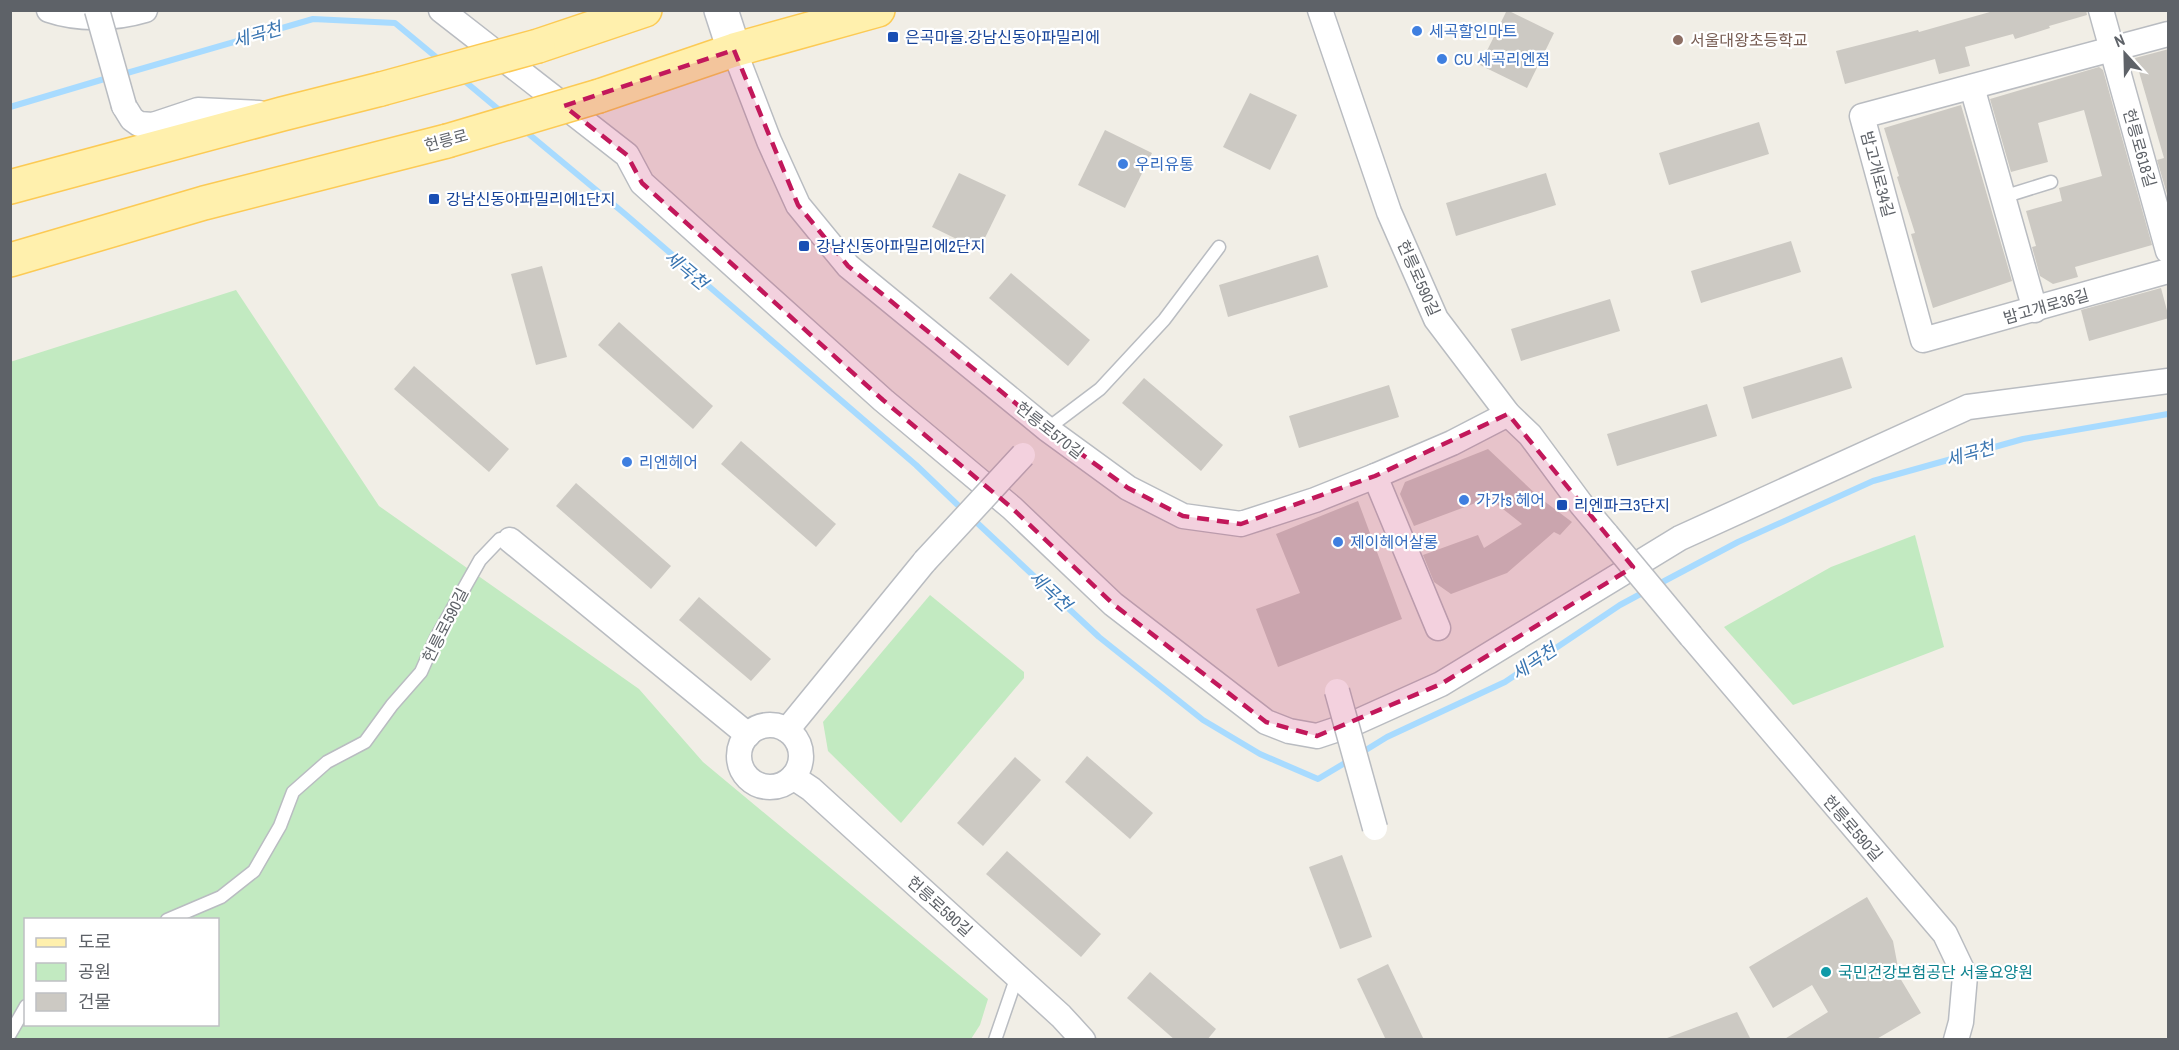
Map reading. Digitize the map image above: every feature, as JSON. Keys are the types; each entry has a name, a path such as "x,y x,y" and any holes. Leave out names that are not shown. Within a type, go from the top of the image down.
{"main road":[{"path":"10,187 282,114 381,90 537,46 645,10"},
{"name":"헌릉로","path":"10,260 204,203 447,141 599,96 734,50 878,10"}],"street":[{"path":"49,10 66,16 126,15 145,10"},
{"path":"97,10 124,106 132,119 139,124 153,125 198,110 282,114"},
{"path":"441,10 627,155 642,183 883,400 1012,508 1113,604 1266,722 1289,731 1317,736 1350,725 1441,684 1680,538 1968,407 2169,381"},
{"path":"721,10 734,50"},
{"name":"헌릉로590길","path":"1320,10 1389,212 1436,319 1508,414 1530,435 1581,504 1945,934 1965,976 1961,1022 1956,1040"},
{"name":"헌릉로618길","path":"2102,10 2169,251"},
{"name":"밤고개로34길","path":"1923,340 1862,116 2169,34"},
{"name":"헌릉로570길","path":"734,50 769,141 798,205 848,266 1047,429 1128,488 1184,516 1241,524 1315,500 1375,476 1452,443 1508,414"},
{"path":"1972,87 2035,310"},
{"name":"밤고개로36길","path":"1923,340 2169,271"},
{"path":"787,730 925,561 1047,429"},
{"path":"1375,476 1438,628"},
{"name":"헌릉로590길","path":"510,540 748,735"},
{"path":"1337,691 1375,828"},
{"path":"766,726 787,730 801,748 799,768 793,777 784,783 767,787 748,778 740,765 739,754 748,735 755,729 766,726"},
{"name":"헌릉로590길","path":"793,777 811,789 1061,1016 1083,1040"}],"lane":[{"path":"2003,197 2051,182"},
{"path":"1047,429 1100,389 1164,320 1219,247"},
{"name":"헌릉로590길","path":"172,918 221,897 254,871 280,826 293,792 327,762 365,742 392,705 421,672 436,638 480,560 500,539 510,540"},
{"path":"995,1040 1017,976"},
{"path":"10,1034 24,1010"}],"highlighted area":[{"path":"734,50 798,205 848,266 1047,429 1128,488 1183,516 1241,524 1375,476 1508,414 1633,567 1441,684 1317,736 1266,722 1113,604 1012,508 883,400 642,183 627,155 564,106"}],"green space":[{"path":"236,290 379,506 639,689 703,762 988,999 980,1025 971,1039 11,1039 10,362"},
{"path":"1915,535 1944,647 1793,705 1724,627 1831,567"},
{"path":"930,595 1024,672 1024,678 901,823 828,751 823,722"}],"building":[{"path":"1507,10 1554,33 1527,88 1480,65"},
{"path":"1997,10 2086,10 2087,15 2015,39 2013,34 1965,47 1970,66 1939,74 1935,59 1845,84 1836,51 1918,30 1919,32"},
{"path":"2169,49 2169,194 2167,194 2157,160 2164,158 2135,58"},
{"path":"2099,67 2103,70 2152,245 2075,267 2078,277 2053,284 2040,276 2032,247 2036,246 2026,211 2062,201 2059,188 2102,176 2084,110 2038,123 2048,162 2011,172 1990,99"},
{"path":"1250,93 1297,115 1270,170 1223,147"},
{"path":"1961,105 2012,281 1933,308 1911,234 1915,233 1884,128"},
{"path":"1759,122 1769,154 1669,185 1659,153"},
{"path":"1105,130 1152,153 1125,208 1078,185"},
{"path":"959,173 1006,195 979,250 932,227"},
{"path":"1546,173 1556,205 1456,236 1446,203"},
{"path":"1791,241 1801,272 1701,303 1691,271"},
{"path":"1318,255 1328,287 1228,317 1219,285"},
{"path":"542,266 567,357 536,365 511,274"},
{"path":"1011,273 1090,340 1068,366 989,298"},
{"path":"2161,288 2169,318 2089,341 2081,310"},
{"path":"1610,299 1620,331 1521,361 1511,329"},
{"path":"619,322 713,406 693,429 598,345"},
{"path":"1842,357 1852,388 1752,419 1743,387"},
{"path":"414,366 509,449 489,472 394,389"},
{"path":"1144,378 1223,445 1201,471 1122,403"},
{"path":"1389,385 1399,417 1299,448 1289,416"},
{"path":"1707,404 1717,436 1617,466 1607,434"},
{"path":"741,441 836,524 816,547 721,464"},
{"path":"1488,449 1540,498 1572,522 1560,535 1554,532 1507,573 1451,594 1434,582 1423,555 1478,535 1484,548 1522,524 1489,498 1414,526 1400,494 1405,482"},
{"path":"576,483 671,566 651,589 556,506"},
{"path":"1358,501 1402,619 1278,667 1256,609 1300,593 1276,534"},
{"path":"699,597 771,659 751,681 679,620"},
{"path":"1087,756 1153,813 1130,839 1065,782"},
{"path":"1015,757 1041,780 983,846 957,823"},
{"path":"1007,851 1101,934 1081,957 986,874"},
{"path":"1342,855 1372,937 1340,949 1309,867"},
{"name":"국민건강보험공단 서울요양원","path":"1867,897 1893,941 1900,978 1921,1013 1875,1040 1783,1040 1828,1012 1812,985 1773,1008 1749,967"},
{"path":"1388,964 1424,1040 1386,1040 1357,979"},
{"path":"1150,972 1216,1029 1207,1040 1175,1040 1127,998"},
{"path":"1737,1012 1751,1040 1668,1040 1667,1038"}],"waterway":[{"name":"세곡천","path":"120,75 313,19 395,23 442,62"},
{"name":"세곡천","path":"10,107 111,77"},
{"name":"세곡천","path":"461,78 504,114"},
{"name":"세곡천","path":"524,130 916,465 965,512"},
{"name":"세곡천","path":"1655,586 1738,542 1873,481 2023,439 2168,414"},
{"name":"세곡천","path":"973,519 1099,637 1203,720 1260,754 1318,779 1350,760"},
{"name":"세곡천","path":"1361,753 1387,737 1505,682 1620,605 1646,591"}],"place":[{"name":"세곡할인마트","path":"1417,31"},
{"name":"은곡마을.강남신동아파밀리에","path":"893,37"},
{"name":"서울대왕초등학교","path":"1678,40"},
{"name":"CU 세곡리엔점","path":"1442,59"},
{"name":"우리유통","path":"1123,164"},
{"name":"강남신동아파밀리에1단지","path":"434,199"},
{"name":"강남신동아파밀리에2단지","path":"804,246"},
{"name":"리엔헤어","path":"627,462"},
{"name":"가가s 헤어","path":"1464,500"},
{"name":"리엔파크3단지","path":"1562,505"},
{"name":"제이헤어살롱","path":"1338,542"},
{"name":"국민건강보험공단 서울요양원","path":"1826,972"}]}
